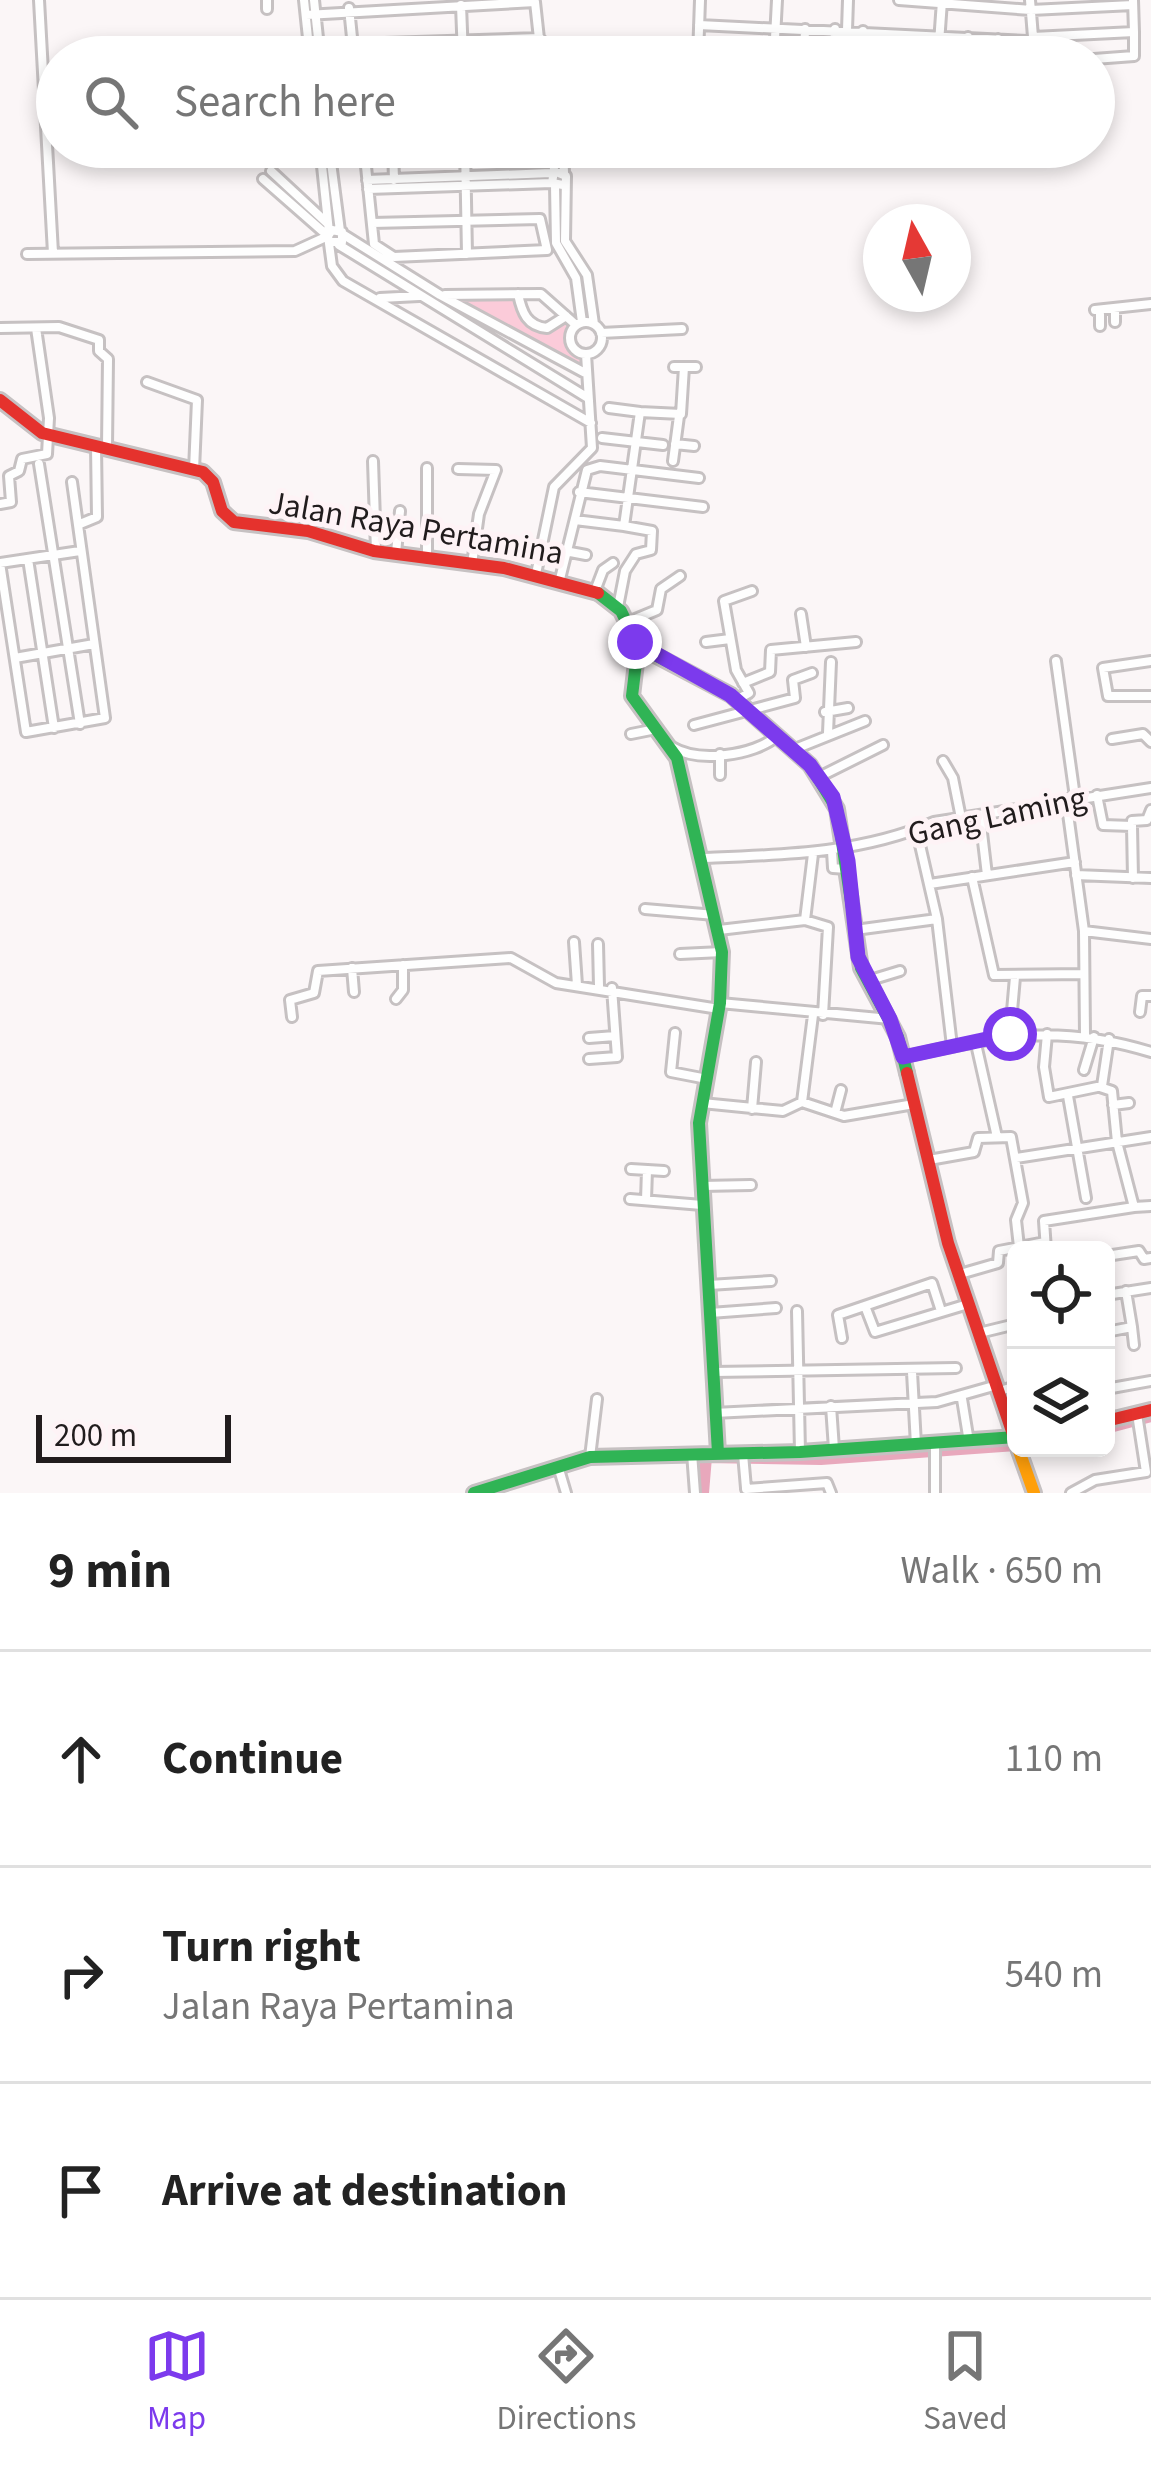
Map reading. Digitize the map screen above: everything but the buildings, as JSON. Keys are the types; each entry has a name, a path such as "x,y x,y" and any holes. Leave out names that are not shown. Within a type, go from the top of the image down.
{"main road":[{"path":"0,400 49,435 194,470"},
{"name":"Jalan Raya Pertamina","path":"194,470 209,476 222,512 234,522 308,531 376,551 536,574 595,591 618,608 638,646"},
{"path":"718,1453 701,1186 701,1103 719,1006 722,952 672,747 632,695 638,646 737,700 793,750 833,797 837,850 849,869 855,930 868,981 890,1019 903,1057 957,1274 1007,1413"},
{"path":"474,1493 560,1472 590,1457 692,1459 718,1453 743,1458 1007,1441"},
{"path":"1022,1457 1034,1493"}],"street":[{"path":"39,0 41,36"},
{"path":"304,0 315,36"},
{"path":"310,36 314,0"},
{"path":"699,36 700,0"},
{"path":"775,36 777,0"},
{"path":"847,30 848,0"},
{"path":"899,0 1133,3 1135,56 1115,57"},
{"path":"310,14 349,8 536,2 540,36"},
{"path":"939,35 942,2"},
{"path":"461,4 463,36"},
{"path":"1030,36 1031,5"},
{"path":"349,8 352,36"},
{"path":"699,25 954,36"},
{"path":"805,28 805,36"},
{"path":"835,29 835,36"},
{"path":"863,31 863,36"},
{"path":"1075,36 1134,32"},
{"path":"48,168 53,253"},
{"path":"322,168 334,235"},
{"path":"330,168 338,277 591,423"},
{"path":"366,168 374,244 394,256 547,250 542,220 372,224"},
{"path":"394,168 394,180"},
{"path":"465,168 467,254"},
{"path":"555,168 556,243 577,278 579,324 571,344 586,354"},
{"path":"558,168 566,242 587,275 594,324 602,333"},
{"path":"271,171 334,235 587,374"},
{"path":"368,184 556,178"},
{"path":"263,179 423,296 588,398"},
{"path":"368,184 465,181"},
{"path":"314,212 326,203"},
{"path":"27,254 295,251 334,235"},
{"path":"518,294 534,325 548,328 566,316"},
{"path":"375,298 546,297 579,324 594,324"},
{"path":"1100,326 1097,310 1151,304"},
{"path":"1115,309 1115,322"},
{"path":"0,328 59,327 99,340 99,351 108,359 97,517 80,524"},
{"path":"0,504 11,500 9,476 19,470 22,459 46,456 49,435 36,328"},
{"path":"602,333 682,328"},
{"path":"586,354 597,350 602,333"},
{"path":"536,574 552,492 590,454 586,354"},
{"path":"550,374 560,362"},
{"path":"673,461 680,416 679,367 696,368"},
{"path":"147,382 197,400 194,470"},
{"path":"609,408 680,416"},
{"path":"624,526 640,412"},
{"path":"602,438 663,445"},
{"path":"676,444 694,446"},
{"path":"374,461 376,551"},
{"path":"39,464 80,724"},
{"path":"560,579 579,492 593,467 698,478"},
{"path":"427,468 427,557"},
{"path":"458,470 496,470 479,514 472,564"},
{"path":"72,482 105,718 26,732 0,563 80,551"},
{"path":"579,492 703,507"},
{"path":"396,553 400,511"},
{"path":"575,520 652,531 652,550 634,555 618,608"},
{"path":"565,551 586,555"},
{"path":"28,559 54,728"},
{"path":"595,591 603,569 614,563"},
{"path":"626,623 657,610 661,589 680,576"},
{"path":"737,700 749,694 730,639 724,599 752,591"},
{"path":"801,614 806,646"},
{"path":"706,642 730,639"},
{"path":"742,683 770,672 771,650 856,642"},
{"path":"15,658 94,644"},
{"path":"1056,661 1084,931 1090,1036 1084,1070"},
{"path":"1151,661 1103,668 1108,696 1151,696"},
{"path":"828,733 825,712 833,687 831,662"},
{"path":"694,725 795,698 793,681 812,673"},
{"path":"825,712 848,708"},
{"path":"793,750 865,721"},
{"path":"631,734 658,728"},
{"path":"1112,739 1143,734 1151,742"},
{"path":"672,747 688,755 720,754 777,736"},
{"path":"819,777 883,745"},
{"path":"720,754 720,775"},
{"path":"943,761 961,818"},
{"name":"Gang Laming","path":"701,858 814,854 917,832 934,822 1151,788"},
{"path":"1097,795 1101,824 1132,826"},
{"path":"1132,878 1132,820 1147,820 1151,810"},
{"path":"980,816 987,875"},
{"path":"917,832 937,919 952,1046"},
{"path":"806,920 814,854"},
{"path":"929,884 1075,862"},
{"path":"1076,874 1151,878"},
{"path":"972,877 992,973 1015,977 1084,974"},
{"path":"645,909 718,922 806,920 828,927 802,1102"},
{"path":"855,930 937,919"},
{"path":"1084,931 1151,939"},
{"path":"574,942 577,985"},
{"path":"598,944 599,986"},
{"path":"680,954 722,952"},
{"path":"292,1017 291,999 315,992 316,972 511,958 541,978 577,985 719,1006 890,1019"},
{"path":"396,999 403,990 403,965"},
{"path":"352,968 354,992"},
{"path":"868,981 900,971"},
{"path":"1010,1034 1015,977"},
{"path":"590,1059 616,1057 612,988"},
{"path":"1140,1012 1142,996 1151,996"},
{"path":"675,1033 671,1072 708,1080"},
{"path":"903,1057 1010,1034 1090,1036 1151,1052"},
{"path":"1047,1034 1048,1097 1111,1089 1117,1142 1135,1207"},
{"path":"589,1038 615,1036"},
{"path":"1100,1087 1109,1040"},
{"path":"976,1044 997,1136"},
{"path":"752,1109 756,1062"},
{"path":"835,1113 841,1090"},
{"path":"1069,1096 1086,1198"},
{"path":"701,1103 783,1111 802,1102 859,1115 915,1104"},
{"path":"1113,1105 1129,1103"},
{"path":"929,1160 974,1152 977,1139 1011,1137 1023,1203 1016,1223 1018,1241"},
{"path":"1016,1158 1151,1137"},
{"path":"631,1169 664,1171"},
{"path":"646,1200 647,1170"},
{"path":"701,1186 751,1185"},
{"path":"630,1199 703,1205"},
{"path":"1045,1241 1044,1221 1151,1206"},
{"path":"957,1274 998,1263 998,1251 1007,1249"},
{"path":"1115,1254 1139,1250 1144,1259 1151,1258"},
{"path":"709,1285 771,1281"},
{"path":"842,1338 837,1316 932,1283 941,1311"},
{"path":"1115,1293 1151,1288"},
{"path":"1126,1291 1134,1345"},
{"path":"865,1306 875,1332 968,1304"},
{"path":"710,1313 776,1308"},
{"path":"797,1311 800,1452"},
{"path":"979,1333 1007,1326"},
{"path":"1115,1330 1132,1327"},
{"path":"713,1372 956,1368"},
{"path":"912,1372 916,1445"},
{"path":"1115,1387 1151,1381"},
{"path":"714,1413 914,1404 962,1399 1007,1387"},
{"path":"590,1457 597,1399"},
{"path":"962,1399 969,1442"},
{"path":"831,1406 834,1450"},
{"path":"1072,1493 1095,1480 1145,1472 1141,1416"},
{"path":"935,1448 935,1493"},
{"path":"743,1458 747,1491 827,1483 831,1493"},
{"path":"692,1459 694,1493"},
{"path":"560,1472 566,1493"}],"shaded area":[{"path":"453,297 515,297 523,322 545,332 566,321 571,325 568,345 583,358 584,367"}],"waterway":[{"path":"1115,1426 1151,1416"},
{"path":"703,1493 706,1457 821,1459 1007,1446"}],"traffic: fast":[{"path":"598,593 621,611 638,646 731,695 810,765 837,809 861,968 898,1037 907,1073"},
{"path":"638,646 632,696 677,758 722,952 720,1003 699,1123 718,1453"},
{"path":"474,1493 590,1457 800,1452 1007,1438"}],"traffic: slow":[{"path":"1021,1457 1034,1493"}],"traffic: jam":[{"path":"0,400 42,433 203,472 213,482 222,511 234,522 308,531 374,551 504,568 598,593"},
{"path":"907,1073 948,1243 1007,1417"},
{"path":"1115,1419 1151,1410"}],"route":[{"path":"635,642 752,712 810,765 833,797 848,861 858,957 898,1036 903,1057 1010,1034"}]}
